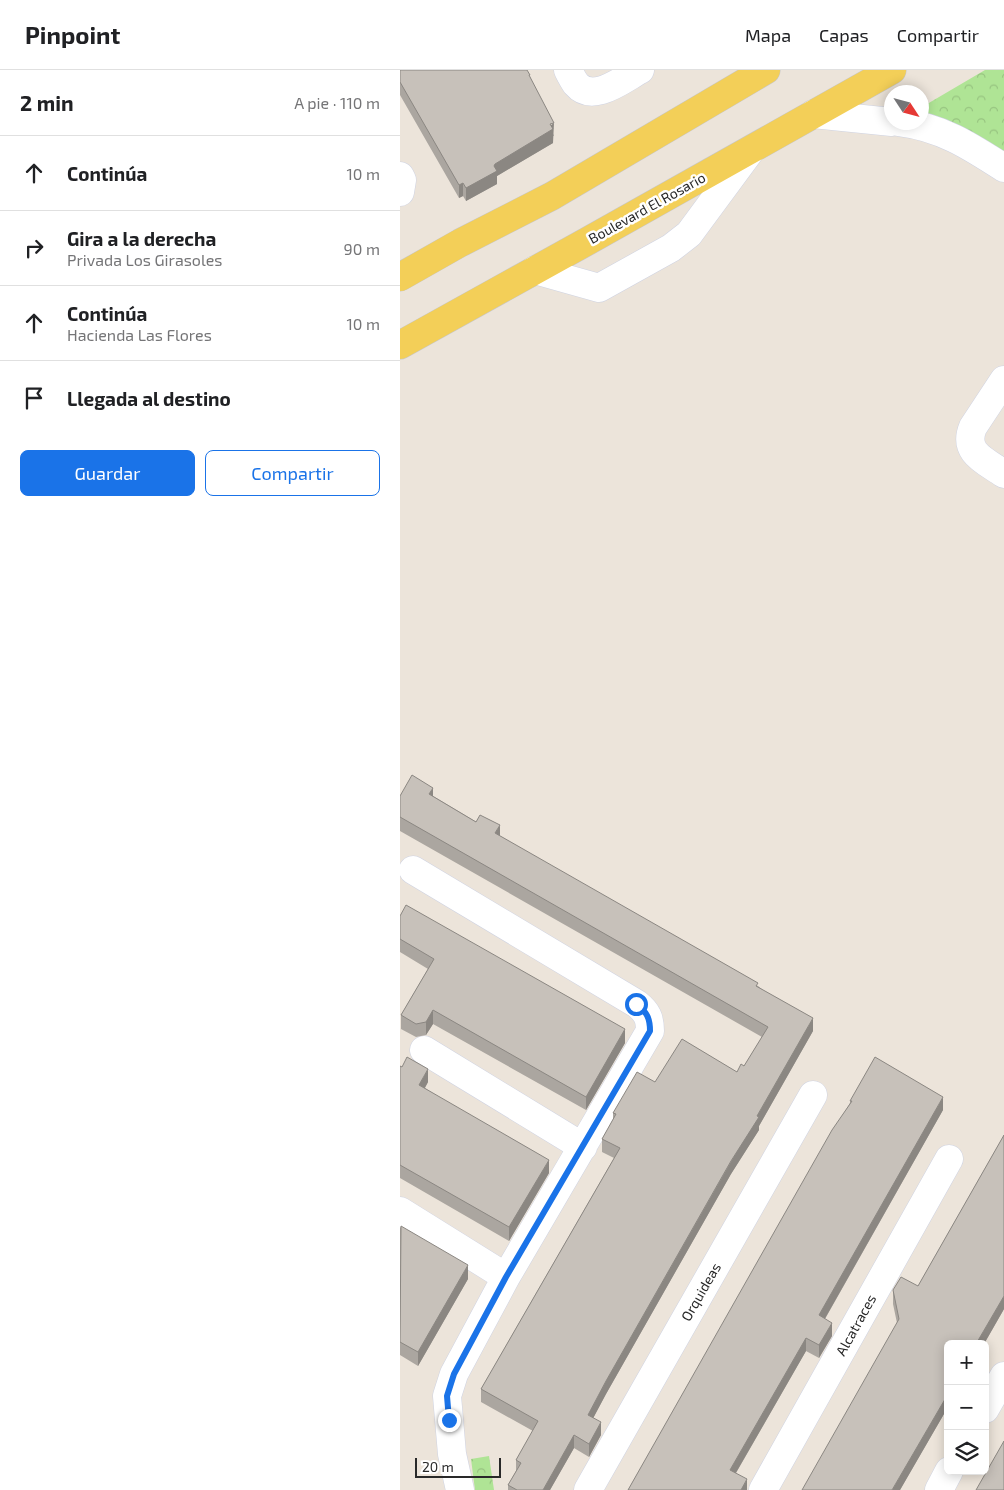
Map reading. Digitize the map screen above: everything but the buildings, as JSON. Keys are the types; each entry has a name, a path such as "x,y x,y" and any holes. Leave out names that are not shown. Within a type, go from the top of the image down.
{"main road":[{"path":"400,276 460,242 552,196 766,70"},
{"name":"Boulevard El Rosario","path":"400,345 892,70"}],"street":[{"path":"568,70 576,84 584,91 593,92 604,90 640,70"},
{"path":"814,114 884,121"},
{"path":"929,129 958,139 1004,168"},
{"path":"536,270 599,288 671,248 688,234 751,150"},
{"path":"400,176 402,180 400,192"},
{"path":"1004,380 973,427 970,435 973,451 1004,474"},
{"path":"413,870 636,1004 645,1011 650,1020 650,1031 506,1277 454,1374 447,1396 452,1454 460,1490"},
{"path":"424,1050 583,1147"},
{"name":"Orquideas","path":"588,1490 813,1095"},
{"name":"Alcatraces","path":"763,1490 948,1159"},
{"path":"400,1211 506,1277"},
{"path":"989,1402 1004,1376"},
{"path":"939,1490 947,1475"}],"green space":[{"path":"985,70 1004,70 1004,151 962,128 929,117 929,103"},
{"path":"489,1456 494,1490 475,1490 471,1459"}],"route":[{"path":"449,1420 447,1396 454,1374 506,1277 650,1031 650,1020 645,1011 636,1004"}]}
